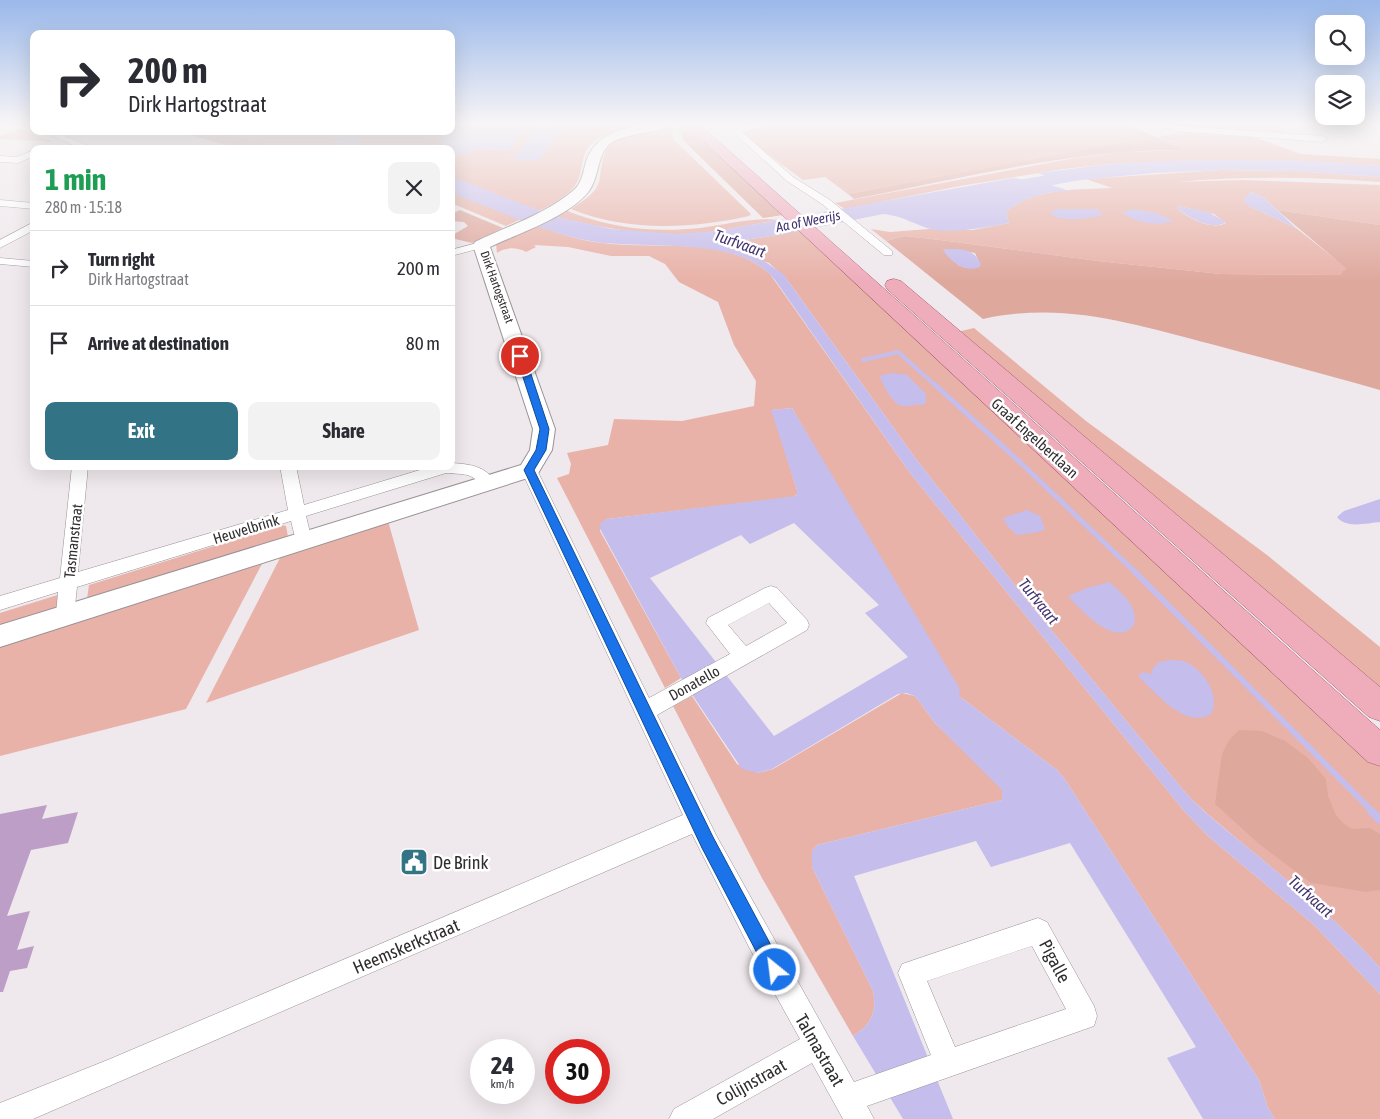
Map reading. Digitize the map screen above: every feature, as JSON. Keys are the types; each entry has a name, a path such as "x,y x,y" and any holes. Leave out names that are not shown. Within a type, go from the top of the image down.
{"main road":[{"name":"Graaf Engelbertlaan","path":"759,176 814,219 1380,707"},
{"name":"Graaf Engelbertlaan","path":"767,176 1380,751"}],"street":[{"path":"455,252 481,244 553,210 573,198 585,187 588,176"},
{"name":"Graaf Engelbertlaan","path":"787,176 814,219 850,220 888,253"},
{"path":"0,203 30,206"},
{"path":"0,245 30,227"},
{"name":"Dirk Hartogstraat","path":"481,244 544,429 541,450 529,470"},
{"path":"0,261 30,264"},
{"name":"Heuvelbrink","path":"455,468 469,469 482,474 488,483"},
{"name":"Tasmanstraat","path":"66,615 80,470"},
{"path":"289,470 303,541"},
{"name":"Heuvelbrink","path":"0,603 438,470"},
{"name":"Heuvelbrink","path":"0,636 529,470"},
{"name":"Talmastraat","path":"529,470 758,940 854,1109"},
{"name":"Donatello","path":"645,711 744,656"},
{"name":"Heemskerkstraat","path":"0,1118 114,1071 698,820"},
{"name":"Pigalle","path":"854,1109 883,1086 1084,1016 1038,931 911,973 940,1066"},
{"name":"Colijnstraat","path":"684,1119 817,1045"}],"shaded area":[{"path":"455,176 579,176 576,184 563,197 506,226 455,205"},
{"path":"600,176 712,176 751,214 749,216 705,224 659,226 614,222 571,209 592,193"},
{"path":"720,176 740,176 783,215 763,218"},
{"path":"798,176 943,176 848,194 825,177 803,180"},
{"path":"943,176 966,176 854,199 848,194"},
{"path":"978,176 1019,176 845,209 835,203"},
{"path":"1128,176 1380,177 1380,182 1279,178 1177,182 1241,180 1380,185 1380,225 1277,210 1264,198 1251,192 1244,200 1249,206 1296,228 1348,269 1341,275 1221,274 1098,261 905,236 886,241 871,229 890,232 929,229 973,230 1009,223 1006,212 1030,198 1043,194 1056,191 1112,188 1086,179","holes":["1178,206 1214,214 1226,223 1214,225 1200,222 1187,216 1177,208"]},
{"path":"460,210 503,228 472,243 455,239 455,234 468,226 464,222 455,221 455,212"},
{"path":"565,210 614,225 666,230 700,228 749,220 779,220 709,232 662,234 607,228 553,216"},
{"path":"1277,210 1380,225 1380,390 1154,329 1098,317 1042,312 983,319 886,241 905,236 1098,261 1221,274 1341,275 1347,269","holes":["954,249 975,253 980,264 979,267 966,268 958,265"]},
{"path":"537,225 594,242 712,249 733,254 752,262 770,274 910,473 1185,812 1209,837 1314,925 1380,994 1380,1119 1275,1119 1268,1108 1259,1080 1064,778 1057,770 959,696 792,408 772,410 797,490 797,494 794,497 607,519 601,524 600,531 681,678 665,688 557,478 569,474 571,464 567,453 608,445 614,419 682,421 754,406 756,381 734,345 718,302 679,282 665,264 649,256 611,256 568,247 534,245 536,247 526,252 511,248 497,253 496,244"},
{"path":"799,229 1380,763 1380,968 1331,918 1212,818 1184,791 1025,598 916,459 786,278 769,263 718,244 784,234"},
{"path":"974,328 1086,421 1267,555 1380,647 1380,695 957,332"},
{"path":"388,521 419,630 206,703 282,554"},
{"path":"282,525 286,526 288,537 87,599 89,585"},
{"path":"264,560 186,709 0,756 0,642"},
{"path":"64,593 64,607 0,626 0,613"},
{"path":"902,693 915,696 935,723 999,785 1002,790 1002,800 817,845 812,851 812,867 873,991 874,1005 872,1017 865,1027 853,1036 762,878 673,706 692,696 737,764 758,773 773,769"},
{"path":"1239,730 1262,731 1285,741 1308,758 1326,779 1328,796 1336,815 1344,824 1352,829 1370,828 1380,834 1380,890 1366,892 1311,883 1259,844 1215,804 1222,754 1229,740"}],"water":[{"path":"1046,176 1120,176 1059,182"},
{"path":"455,178 553,216 612,229 677,234 717,231 1013,178 1044,183 1070,191 1053,192 1020,202 1006,212 1009,223 979,228 957,231 936,230 883,214 784,234 718,244 764,261 783,274 916,459 1025,598 1184,791 1211,818 1313,902 1364,950 1380,968 1380,994 1314,925 1209,837 1185,812 910,473 775,280 758,265 737,255 712,249 686,246 607,243 568,236 455,195"},
{"path":"1251,192 1264,198 1296,228 1249,206 1243,201"},
{"path":"1178,206 1208,212 1226,222 1221,225 1214,225 1200,222 1181,212 1177,208"},
{"path":"1057,209 1097,209 1103,215 1068,219 1050,213"},
{"path":"1134,209 1157,213 1173,221 1161,224 1146,223 1133,219 1122,212"},
{"path":"943,249 966,250 978,259 981,265 971,269 960,266 949,258"},
{"path":"892,373 907,375 926,394 926,403 902,406 894,401 879,376"},
{"path":"792,408 960,689 959,696 1057,770 1064,778 1259,1080 1268,1108 1275,1119 1203,1119 1167,1058 1196,1047 1070,843 991,867 976,841 854,876 953,1119 903,1119 853,1036 865,1027 872,1017 874,1005 873,991 812,867 812,851 817,845 1002,800 1002,790 935,723 915,696 906,693 898,694 772,769 758,773 742,769 681,678 599,527 607,519 796,496 797,490 771,410","holes":["794,523 879,605 865,613 908,657 774,736 650,578 741,535 750,544"]},
{"path":"1380,499 1380,522 1351,524 1341,521 1337,517 1344,511"},
{"path":"1027,510 1040,516 1045,529 1039,532 1017,535 1008,527 1003,518"},
{"path":"1109,582 1132,606 1135,618 1134,625 1127,631 1118,633 1099,625 1068,596"},
{"path":"1180,661 1196,668 1208,682 1214,699 1214,707 1211,714 1201,718 1181,713 1171,707 1138,676 1143,672 1151,674 1153,668 1159,662"}],"pier":[{"path":"823,212 835,221 834,223 791,231 780,220"}],"building":[{"path":"47,805 42,819 78,812 68,843 31,850 7,916 30,911 17,950 34,946 27,968 10,971 3,992 0,992 0,814"}],"waterway":[{"name":"Aa of Weerijs","path":"995,190 1068,176"},
{"path":"863,360 898,352 935,385"},
{"path":"934,384 1023,465 1135,572"},
{"path":"1135,572 1373,812"},
{"path":"1371,811 1380,820"}],"place":[{"name":"De Brink","path":"414,862"}],"route":[{"path":"520,356 545,436 541,450 529,470 708,843 775,970"}],"water label":[{"name":"Turfvaart","path":"740,243"},
{"name":"Turfvaart","path":"1039,601"},
{"name":"Turfvaart","path":"1311,896"}]}
